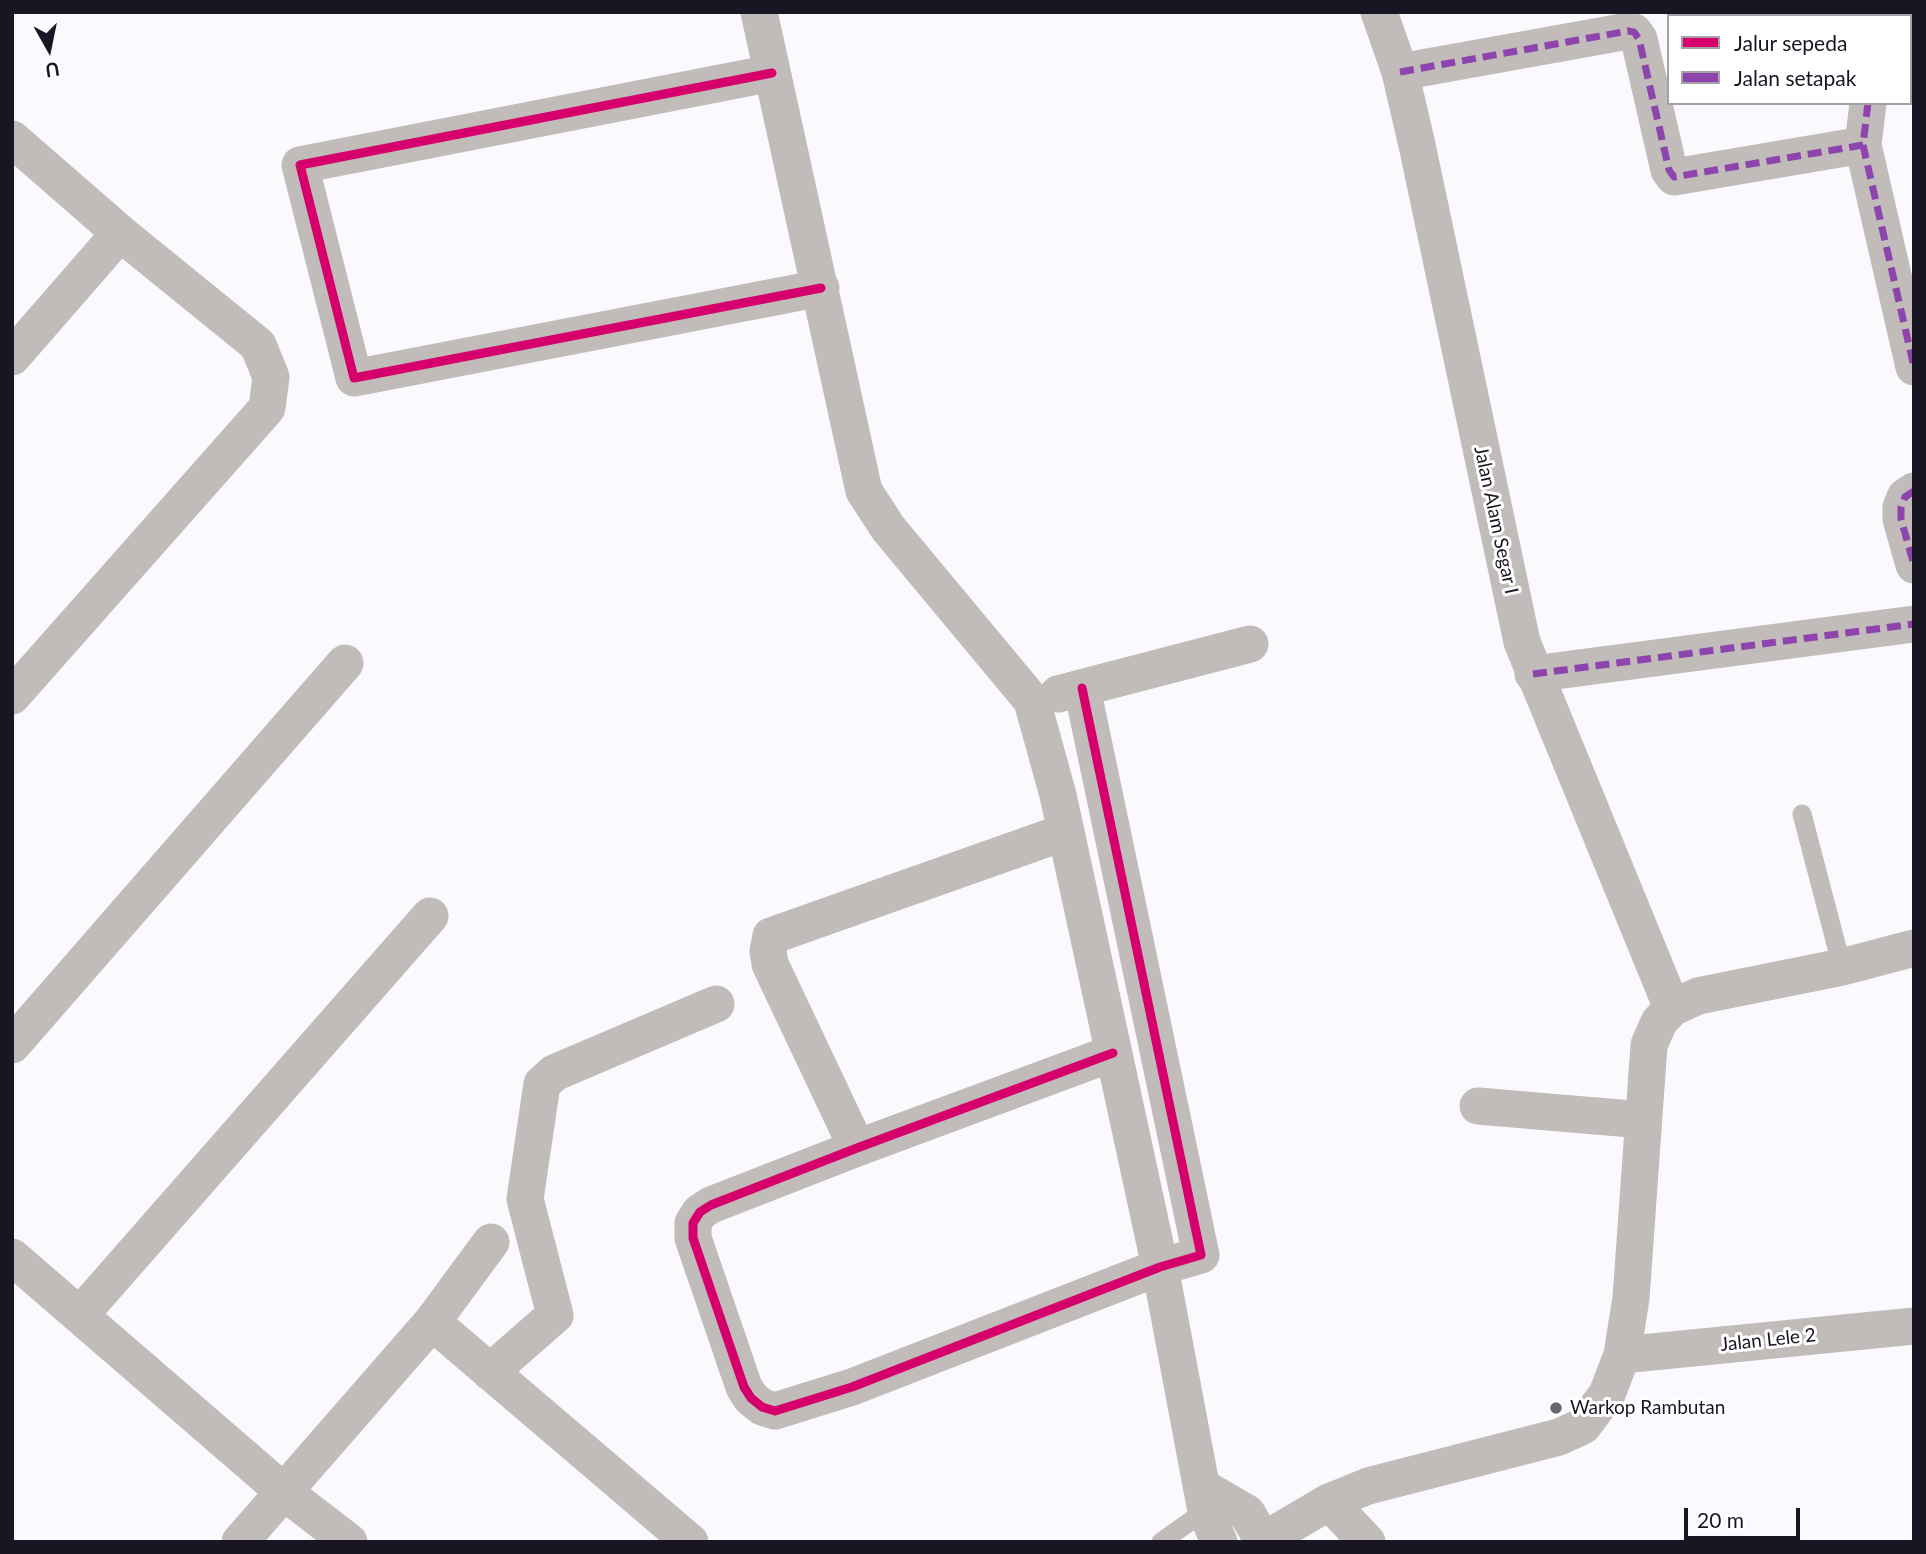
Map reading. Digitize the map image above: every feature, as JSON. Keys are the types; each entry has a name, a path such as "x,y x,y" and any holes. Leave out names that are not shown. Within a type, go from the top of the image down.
{"street":[{"path":"759,12 864,491 888,528 1032,701 1065,832 1212,1510 1247,1513 1262,1541 1329,1502 1368,1486 1559,1437 1583,1426 1607,1394 1622,1355 1631,1298 1649,1045 1658,1023 1672,1008 1698,996 1842,967 1914,948"},
{"name":"Jalan Alam Segar I","path":"1380,12 1400,72 1522,642 1672,1008"},
{"path":"1400,72 1628,31 1634,32 1639,39 1669,170 1674,177 1863,145"},
{"path":"772,73 300,166 355,378 821,288"},
{"path":"1868,105 1863,145 1914,367"},
{"path":"12,139 120,233 258,345 271,377 267,408 12,696"},
{"path":"12,357 120,233"},
{"path":"1914,491 1905,497 1901,507 1901,519 1914,565"},
{"path":"1533,674 1914,624"},
{"path":"1032,701 1250,644"},
{"path":"12,1045 345,663"},
{"path":"1082,688 1201,1255 1160,1267 852,1387 775,1410 762,1407 751,1398 744,1387 693,1238 693,1223 700,1212 711,1205 857,1148 1113,1053"},
{"path":"857,1148 770,964 768,951 771,936 1065,832"},
{"path":"80,1315 430,916"},
{"path":"490,1372 555,1315 525,1199 542,1084 554,1073 716,1004"},
{"path":"1478,1106 1643,1121"},
{"path":"240,1542 432,1322 491,1242"},
{"path":"12,1257 284,1492 349,1542"},
{"path":"432,1322 690,1542"},
{"name":"Jalan Lele 2","path":"1622,1355 1914,1326"},
{"path":"1329,1502 1367,1542"}],"lane":[{"path":"1802,814 1842,967"},
{"path":"1161,1542 1212,1510"}],"marked path":[{"path":"1400,72 1628,31 1634,32 1639,39 1669,170 1674,177 1863,145"},
{"path":"1868,105 1863,145 1914,367"},
{"path":"1914,491 1905,497 1901,507 1901,519 1914,565"},
{"path":"1533,674 1914,624"}],"cycle path":[{"path":"772,73 300,165 354,378 821,288"},
{"path":"1082,688 1201,1255 1160,1267 852,1387 775,1411 762,1407 751,1398 744,1387 693,1238 693,1223 700,1212 711,1205 857,1148 1113,1053"}],"place":[{"name":"Warkop Rambutan","path":"1556,1408"}]}
